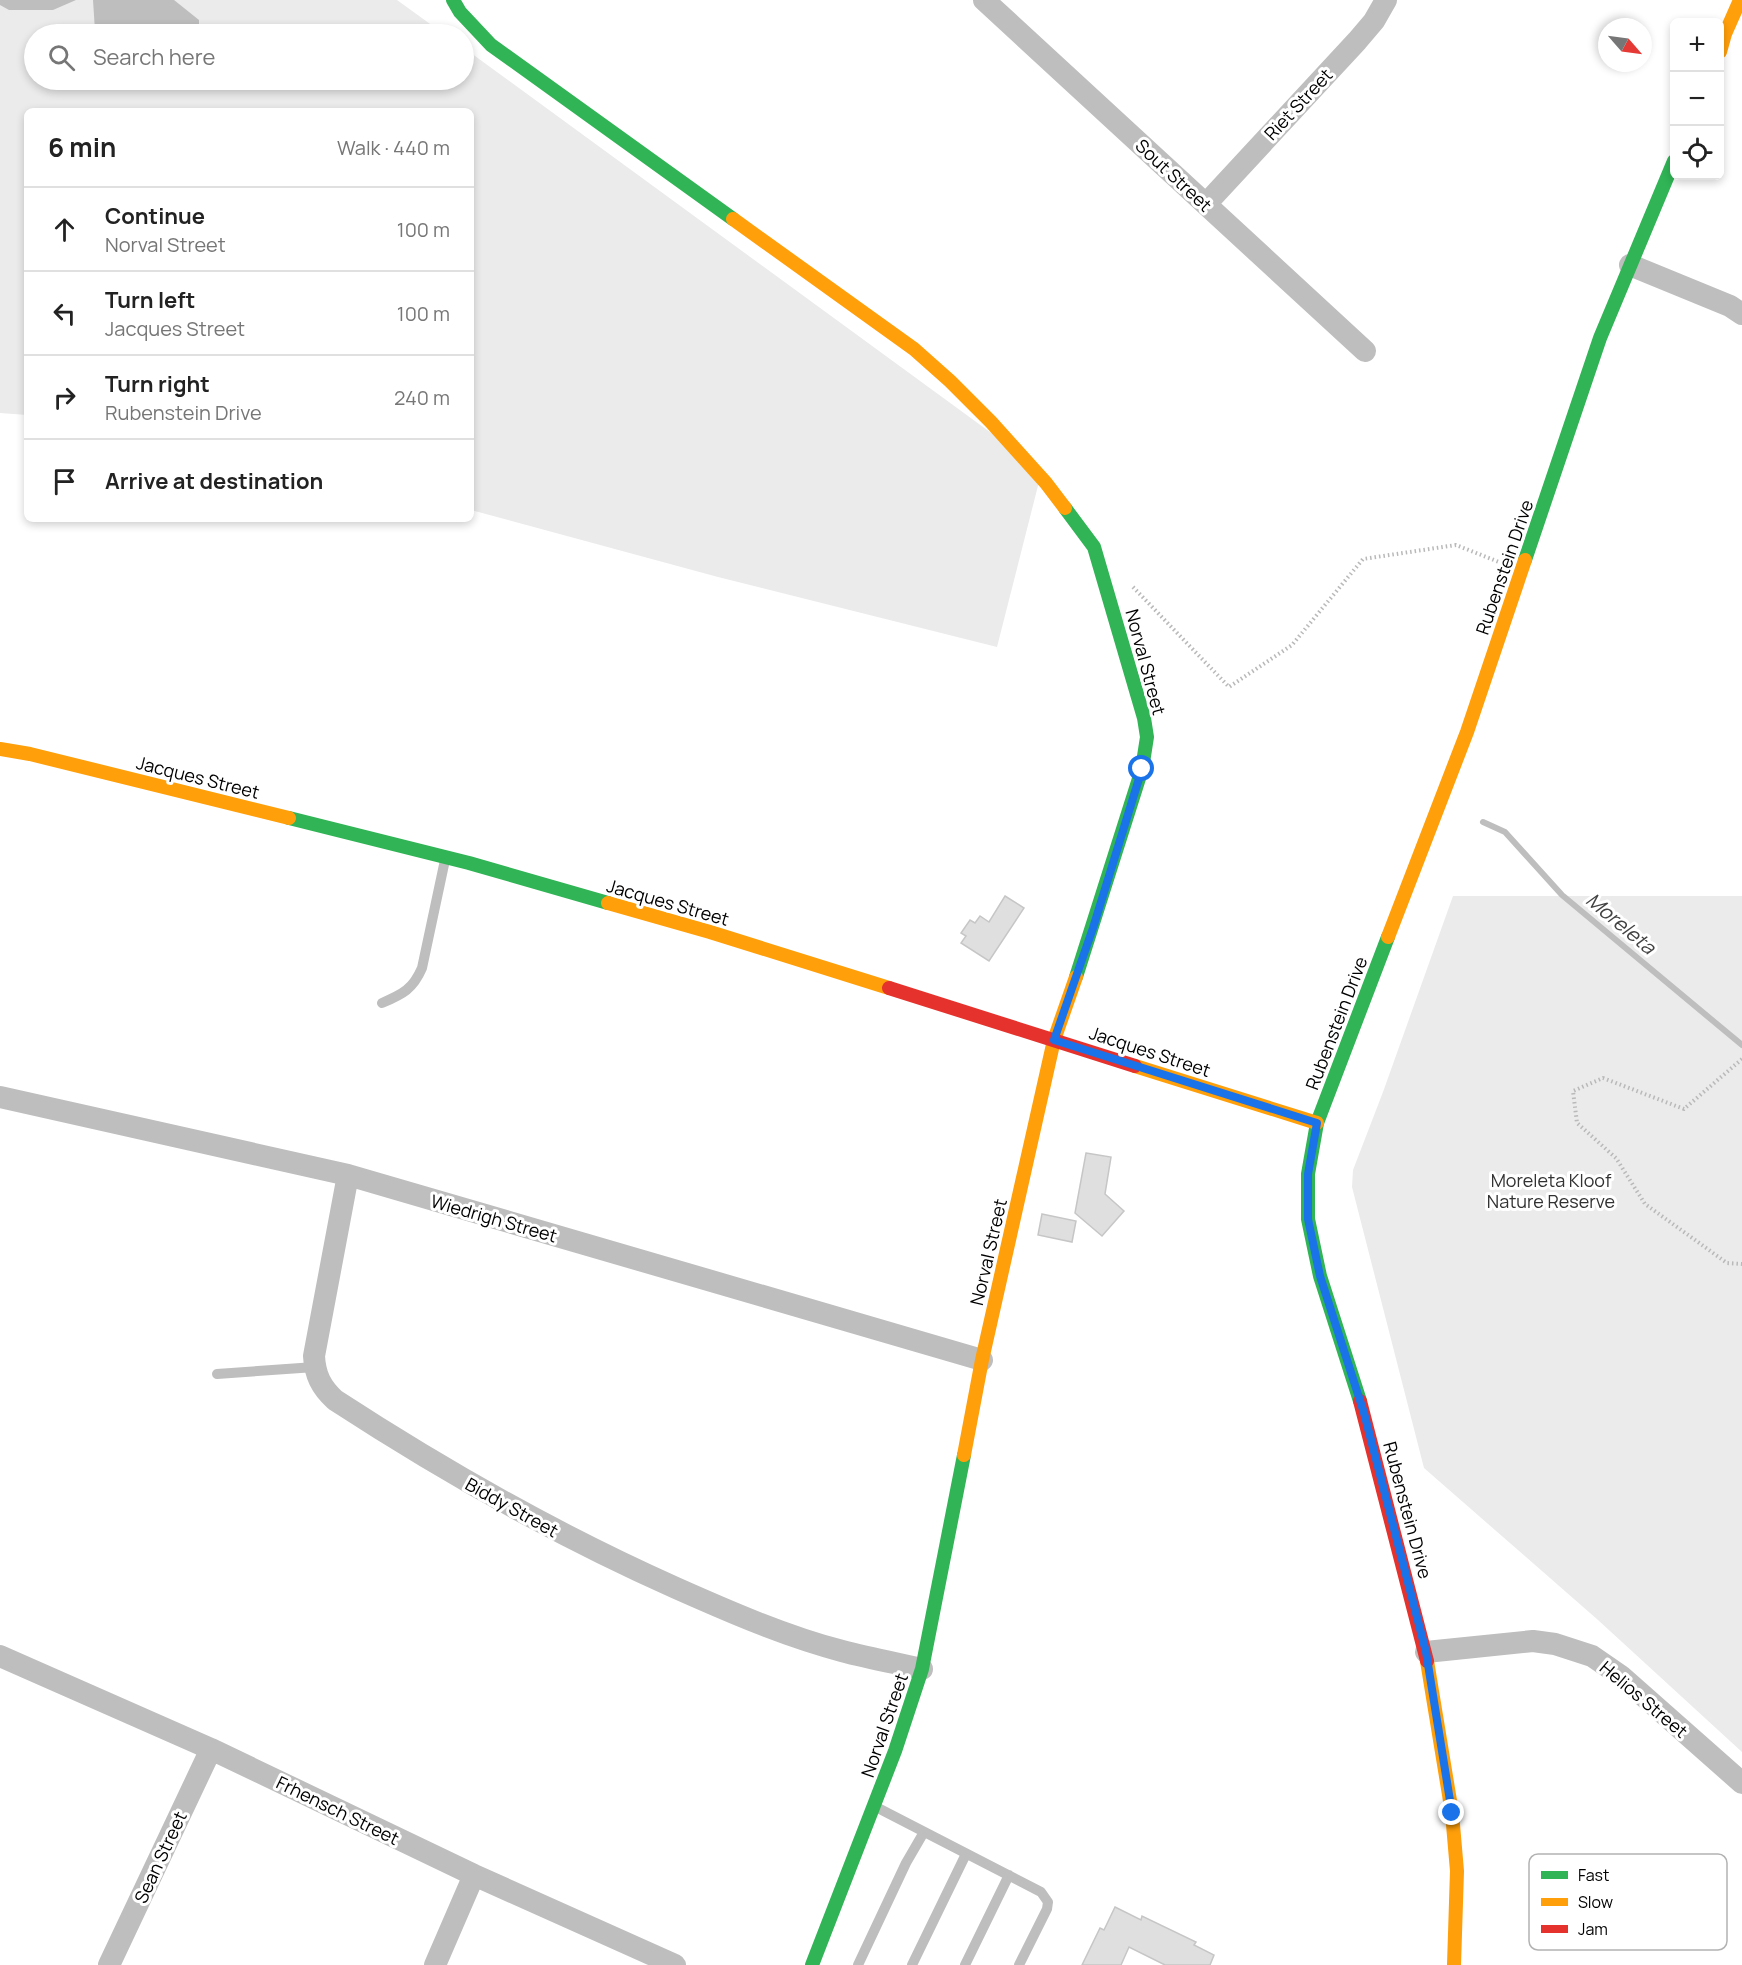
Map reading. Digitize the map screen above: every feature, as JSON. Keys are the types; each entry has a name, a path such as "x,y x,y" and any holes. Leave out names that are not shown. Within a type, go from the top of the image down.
{"street":[{"name":"Norval Street","path":"453,0 471,24"},
{"name":"Sout Street","path":"985,0 1365,351"},
{"name":"Riet Street","path":"1206,204 1357,41 1374,21 1386,0"},
{"path":"1724,37 1740,0"},
{"name":"Norval Street","path":"474,27 491,45 915,350 950,381 1046,483 1094,547 1144,718 1146,752 1093,928 1054,1040 982,1360 922,1669 874,1806 812,1965"},
{"path":"1724,56 1734,45"},
{"name":"Rubenstein Drive","path":"1454,1965 1457,1871 1454,1825 1426,1652 1364,1413 1317,1265 1308,1219 1308,1174 1317,1123 1467,732 1600,338 1670,170"},
{"path":"1630,265 1730,306 1742,314"},
{"name":"Jacques Street","path":"0,748 445,857 710,932 1317,1123"},
{"name":"Wiedrigh Street","path":"0,1097 348,1175 982,1360"},
{"path":"315,1367 315,1344 348,1175"},
{"name":"Biddy Street","path":"315,1367 319,1382 335,1400 474,1487 584,1546 740,1616 841,1651 922,1669"},
{"name":"Helios Street","path":"1426,1652 1533,1641 1555,1644 1592,1656 1622,1676 1742,1783"},
{"name":"Frhensch Street","path":"0,1656 211,1749 474,1875 675,1965"},
{"name":"Sean Street","path":"109,1965 211,1749"},
{"path":"435,1965 474,1875"}],"lane":[{"path":"382,1003 398,996 415,984 422,968 445,857"},
{"path":"217,1374 315,1367"},
{"path":"874,1806 1041,1892 1048,1902 1047,1909 1019,1965"},
{"path":"858,1965 906,1863 924,1832"},
{"path":"912,1965 966,1854"},
{"path":"964,1965 1009,1875"}],"path":[{"path":"1126,580 1229,687 1292,645 1363,559 1456,545 1522,572"},
{"path":"1742,1059 1684,1109 1604,1078 1573,1091 1577,1123 1616,1158 1645,1204 1727,1263 1742,1264"}],"green space":[{"path":"0,0 397,0 430,24 24,24 24,90 474,90 474,55 1042,470 997,647 718,577 474,511 474,108 24,108 24,415 0,413"},
{"name":"Moreleta Kloof Nature Reserve","path":"1453,896 1742,896 1742,1752 1598,1620 1424,1468 1352,1187 1353,1170"}],"shaded area":[{"path":"0,0 76,0 53,10 9,10 0,5"},
{"path":"93,0 174,0 199,20 199,24 95,24"}],"building":[{"path":"1005,896 1024,908 989,961 961,943 966,936 961,933 970,920 975,923 980,916 989,922"},
{"path":"1086,1153 1111,1157 1105,1194 1124,1211 1102,1236 1075,1213"},
{"path":"1042,1214 1076,1221 1072,1242 1038,1235"},
{"path":"1115,1907 1141,1920 1142,1916 1196,1942 1194,1945 1214,1955 1210,1965 1165,1965 1129,1947 1121,1965 1082,1965 1100,1928 1104,1930"}],"waterway":[{"name":"Moreleta","path":"1483,822 1505,832 1562,895 1742,1045"}],"traffic: fast":[{"path":"453,0 471,24"},
{"path":"474,27 491,45 733,219"},
{"path":"1525,560 1600,338 1670,171"},
{"path":"1065,508 1094,547 1144,718 1147,737 1142,769 1076,977"},
{"path":"289,818 469,863 608,903"},
{"path":"1360,1401 1320,1276 1308,1219 1308,1174 1317,1123 1388,937"},
{"path":"812,1965 895,1751 922,1669 964,1455"}],"traffic: slow":[{"path":"1724,38 1740,0"},
{"path":"733,219 914,349 991,422 1046,483 1065,508"},
{"path":"1388,937 1467,732 1525,560"},
{"path":"0,749 30,754 289,818"},
{"path":"608,903 889,988"},
{"path":"964,1455 982,1360 1054,1040 1076,977"},
{"path":"1135,1066 1317,1123"},
{"path":"1427,1661 1452,1813 1457,1871 1454,1965"}],"traffic: jam":[{"path":"889,988 1135,1066"},
{"path":"1360,1401 1427,1661"}],"route":[{"path":"1142,769 1093,928 1054,1040 1317,1123 1308,1174 1308,1219 1320,1276 1364,1413 1426,1652 1452,1813"}]}
